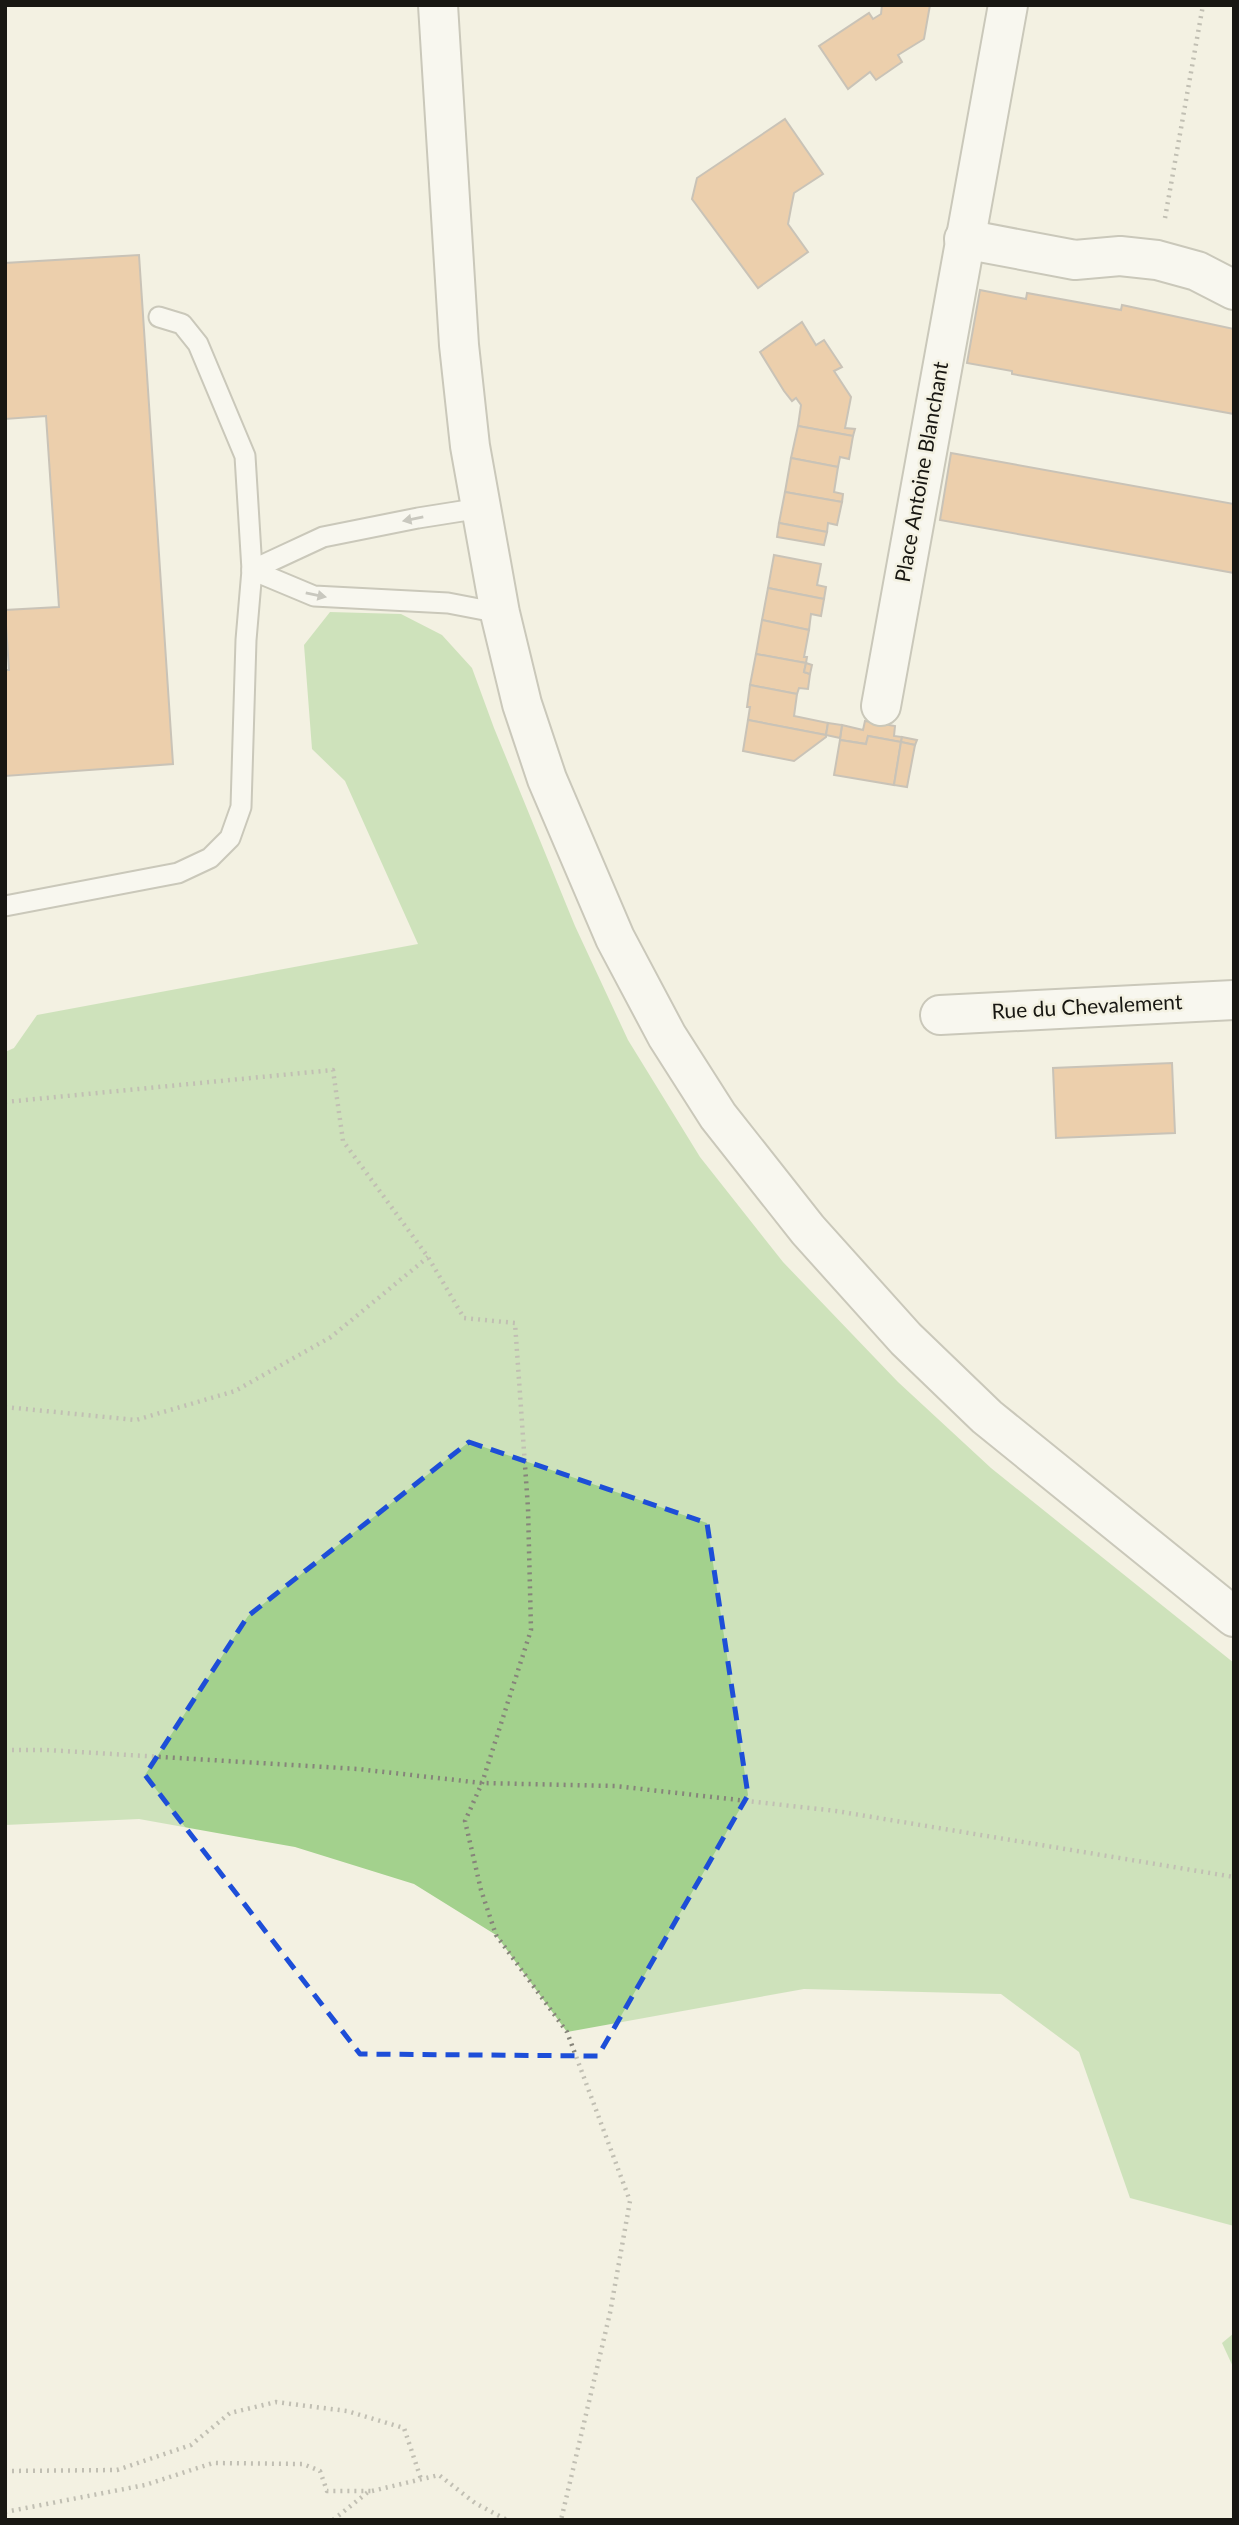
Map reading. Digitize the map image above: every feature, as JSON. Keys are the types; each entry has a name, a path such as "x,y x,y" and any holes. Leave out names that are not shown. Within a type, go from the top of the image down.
{"main road":[{"path":"438,5 459,345 470,446 500,613 522,705 547,779 615,939 667,1036 719,1116 808,1230 915,1348 987,1417 1234,1617"},
{"name":"Place Antoine Blanchant","path":"881,706 1008,5"},
{"path":"964,239 1075,260 1120,256 1157,260 1197,271 1234,290"},
{"name":"Rue du Chevalement","path":"940,1015 1234,1000"}],"lane":[{"path":"5,906 178,873 210,858 230,838 241,807 246,640 253,570 245,456 198,344 182,324 159,317"},
{"path":"253,570 323,537 481,508"},
{"path":"253,570 314,596 448,603 500,613"}],"path":[{"path":"1157,260 1203,5"},
{"path":"5,1102 333,1070 343,1141 428,1257 464,1318 515,1323 528,1508 531,1630 482,1783 465,1821 481,1890 496,1934 567,2032 630,2201 610,2313 561,2520"},
{"path":"5,1407 136,1420 235,1391 331,1337 428,1257"},
{"path":"5,1750 47,1749 358,1769 482,1783 615,1786 836,1811 1234,1877"},
{"path":"5,2471 117,2470 191,2445 230,2413 276,2402 347,2411 404,2428 421,2479"},
{"path":"5,2512 145,2485 213,2463 303,2464 320,2471 327,2491 373,2491"},
{"path":"333,2520 368,2492 439,2475 475,2503 507,2520"}],"highlighted area":[{"path":"469,1442 707,1523 748,1795 598,2056 360,2054 145,1775 248,1616"}],"green space":[{"path":"330,612 401,614 442,635 472,668 575,926 628,1040 700,1157 783,1262 898,1382 991,1468 1234,1663 1234,2226 1130,2198 1079,2052 1001,1994 804,1989 567,2032 496,1935 414,1884 295,1847 139,1819 5,1825 5,1052 14,1048 37,1015 418,944 345,781 312,749 304,645"},
{"path":"1234,2333 1234,2369 1222,2343"}],"building":[{"path":"882,5 930,5 924,39 898,55 902,62 876,80 870,72 848,89 819,46 869,13 873,19 881,14"},
{"path":"785,119 823,174 794,193 791,208 788,224 808,252 758,288 692,199 697,178"},
{"path":"139,255 173,764 5,776 5,670 9,670 5,610 59,607 46,416 5,419 5,263"},
{"path":"980,290 1026,299 1027,293 1121,310 1122,305 1234,329 1234,414 1012,374 1012,371 967,363"},
{"path":"802,322 816,345 824,340 842,367 834,371 851,397 845,428 855,429 853,436 798,426 801,405 796,398 792,401 784,391 760,352"},
{"path":"798,426 853,436 849,459 840,457 838,467 791,458"},
{"path":"951,453 1234,504 1234,573 940,520"},
{"path":"791,458 838,467 834,492 843,494 842,502 785,492"},
{"path":"785,492 842,502 837,525 828,523 827,532 779,523"},
{"path":"779,523 827,532 824,545 777,537"},
{"path":"774,555 821,564 817,585 826,587 824,599 768,588"},
{"path":"768,588 824,599 821,616 811,614 809,630 762,620"},
{"path":"762,620 809,630 804,657 807,657 806,663 756,654"},
{"path":"756,654 806,663 804,672 810,674 808,689 799,688 797,694 750,685"},
{"path":"806,663 812,665 810,674 804,672"},
{"path":"750,685 797,694 794,716 828,723 826,735 748,720"},
{"path":"748,720 826,737 794,761 743,751"},
{"path":"865,721 895,726 894,736 902,737 901,742 868,736 866,744 840,740 842,725 863,730"},
{"path":"828,723 842,725 840,738 826,735"},
{"path":"868,736 901,742 894,785 834,775 840,740 866,744"},
{"path":"902,737 917,740 915,745 901,742"},
{"path":"901,742 915,745 907,787 894,785"},
{"path":"1172,1063 1175,1133 1056,1138 1053,1068"}]}
